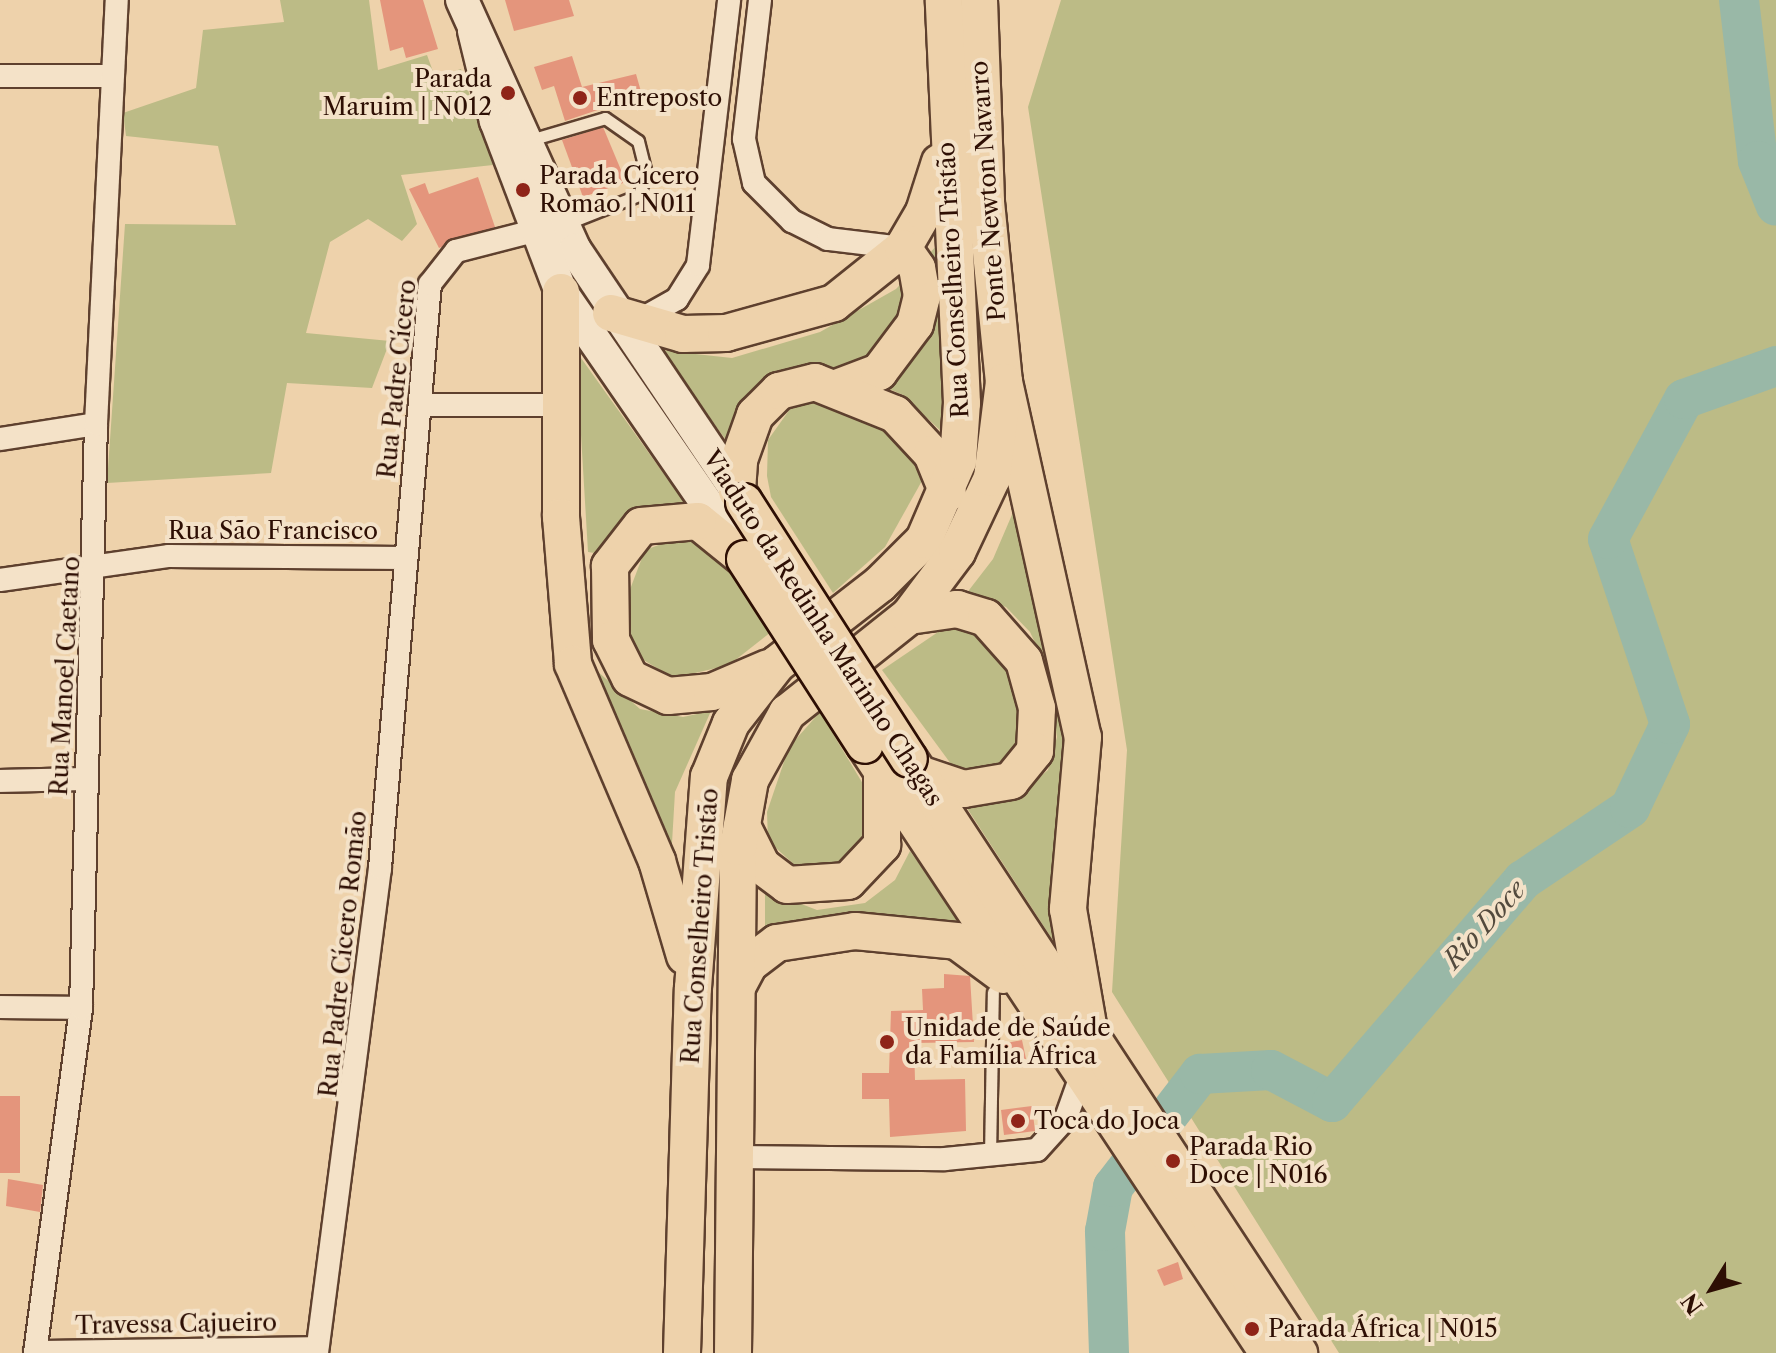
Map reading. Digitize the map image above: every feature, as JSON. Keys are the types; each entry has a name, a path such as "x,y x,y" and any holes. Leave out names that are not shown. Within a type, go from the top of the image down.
{"main road":[{"path":"462,0 474,31 529,141 551,227"},
{"name":"Ponte Newton Navarro","path":"944,0 945,117"},
{"name":"Ponte Newton Navarro","path":"979,0 986,202 1004,382"},
{"path":"474,31 481,75 551,227"},
{"path":"622,318 726,333 800,317 859,289 903,248 935,185 945,117"},
{"name":"Rua Conselheiro Tristão","path":"682,1353 693,988 709,777 731,723 777,664 904,562 948,493 962,403 945,117"},
{"name":"Viaduto da Redinha Marinho Chagas","path":"551,227 622,318 741,497 988,934 1076,1040"},
{"name":"Viaduto da Redinha Marinho Chagas","path":"551,227 565,297 743,556 1029,947 1076,1040"},
{"path":"839,387 879,372 915,324 922,296 917,268 903,248"},
{"path":"565,297 561,405 573,664 657,861 693,988"},
{"path":"1004,382 1083,737 1068,909 1076,1040 1095,1080 1211,1243 1299,1353"},
{"name":"Rua Conselheiro Tristão","path":"733,1353 740,819 757,761 787,713 909,616 976,520 992,478 1004,382"},
{"path":"741,497 742,445 762,405 800,383 839,387 911,428 948,493"},
{"path":"743,556 698,521 641,526 610,566 611,640 630,678 668,696 712,692 777,664"},
{"path":"740,819 762,866 787,885 848,881 882,845 893,762 964,789 1011,781 1035,751 1037,708 1024,661 986,618 957,609 909,616"},
{"path":"738,985 749,964 777,943 855,931 941,937 989,960 1076,1040"},
{"path":"1211,1243 1268,1353"}],"street":[{"name":"Rua Manoel Caetano","path":"35,1352 81,1008 84,779 98,563 96,424 117,0"},
{"path":"622,318 677,299 698,265 729,0"},
{"path":"760,0 744,139 754,183 792,221 828,239 903,248"},
{"path":"0,76 112,76"},
{"name":"Rua Padre Cícero","path":"403,558 437,267 456,251 551,227"},
{"path":"422,405 561,405"},
{"path":"0,439 96,424"},
{"name":"Rua São Francisco","path":"0,580 98,563 244,553 403,558"},
{"name":"Rua Padre Cícero Romão","path":"317,1350 358,1071 403,558"},
{"path":"0,781 84,779"},
{"path":"0,1007 81,1008"},
{"path":"737,1157 990,1156 1037,1150 1052,1138 1095,1080"},
{"name":"Travessa Cajueiro","path":"35,1352 317,1350"}],"lane":[{"path":"529,141 605,118 638,141 646,173 639,195 551,227"},
{"path":"990,1156 993,992"}],"shaded area":[{"path":"280,0 369,0 378,70 427,55 435,77 461,69 493,165 401,175 417,224 402,241 368,219 330,242 306,333 390,341 372,388 287,383 271,473 107,483 125,224 236,225 218,146 126,136 123,113 196,88 203,30 284,22"},
{"path":"1061,0 1776,0 1776,1353 1339,1353 1112,992 1127,750 1028,107"},
{"path":"941,241 944,434 903,395 844,369 821,369 732,448 659,350 732,358 820,332 896,289"},
{"path":"576,351 686,505 641,514 601,554 588,552"},
{"path":"808,400 831,400 894,433 923,479 885,547 833,593 771,497 767,476 768,440 790,409"},
{"path":"1017,503 1068,744 1054,942 963,802 1022,792 1048,770 1057,737 1045,664 1030,632 1006,607 966,594 993,559"},
{"path":"686,535 715,551 771,632 729,665 674,678 640,658 631,640 629,592 645,550"},
{"path":"941,630 972,630 1005,659 1023,718 1020,750 997,769 966,771 951,764 882,670"},
{"path":"587,662 640,709 683,717 711,711 675,792 671,860"},
{"path":"820,712 872,799 874,831 844,867 797,867 768,841 767,812 789,747"},
{"path":"910,851 961,923 853,913 765,927 765,890 817,910 865,903 895,880"}],"building":[{"path":"380,0 423,0 438,49 406,58 403,47 390,51"},
{"path":"505,0 569,0 574,16 514,31"},
{"path":"572,56 582,87 636,74 642,95 565,121 554,86 542,90 534,67"},
{"path":"603,127 626,182 583,197 562,140"},
{"path":"478,177 495,227 439,248 409,189 425,183 429,194"},
{"path":"944,974 970,976 974,1042 914,1043 915,1080 965,1079 966,1131 890,1137 889,1099 862,1099 862,1073 889,1073 891,1011 923,1010 922,989 944,988"},
{"path":"1022,1040 1026,1059 1005,1064 1001,1044"},
{"path":"0,1096 20,1096 20,1173 0,1173"},
{"name":"Toca do Joca","path":"1032,1106 1035,1131 1004,1135 1001,1110"},
{"path":"8,1179 43,1185 40,1212 6,1206"},
{"path":"1178,1262 1183,1279 1164,1286 1157,1270"}],"waterway":[{"name":"Rio Doce","path":"1739,0 1758,161 1776,206"},
{"name":"Rio Doce","path":"1109,1353 1105,1231 1113,1187 1200,1074 1271,1070 1332,1102 1523,880 1630,808 1670,724 1608,539 1684,399 1776,366"}],"place":[{"name":"Parada Maruim | N012","path":"508,93"},
{"name":"Entreposto","path":"580,98"},
{"name":"Parada Cícero Romão | N011","path":"523,190"},
{"name":"Unidade de Saúde da Família África","path":"887,1042"},
{"name":"Toca do Joca","path":"1018,1121"},
{"name":"Parada Rio Doce | N016","path":"1173,1161"},
{"name":"Parada África | N015","path":"1252,1329"}]}
